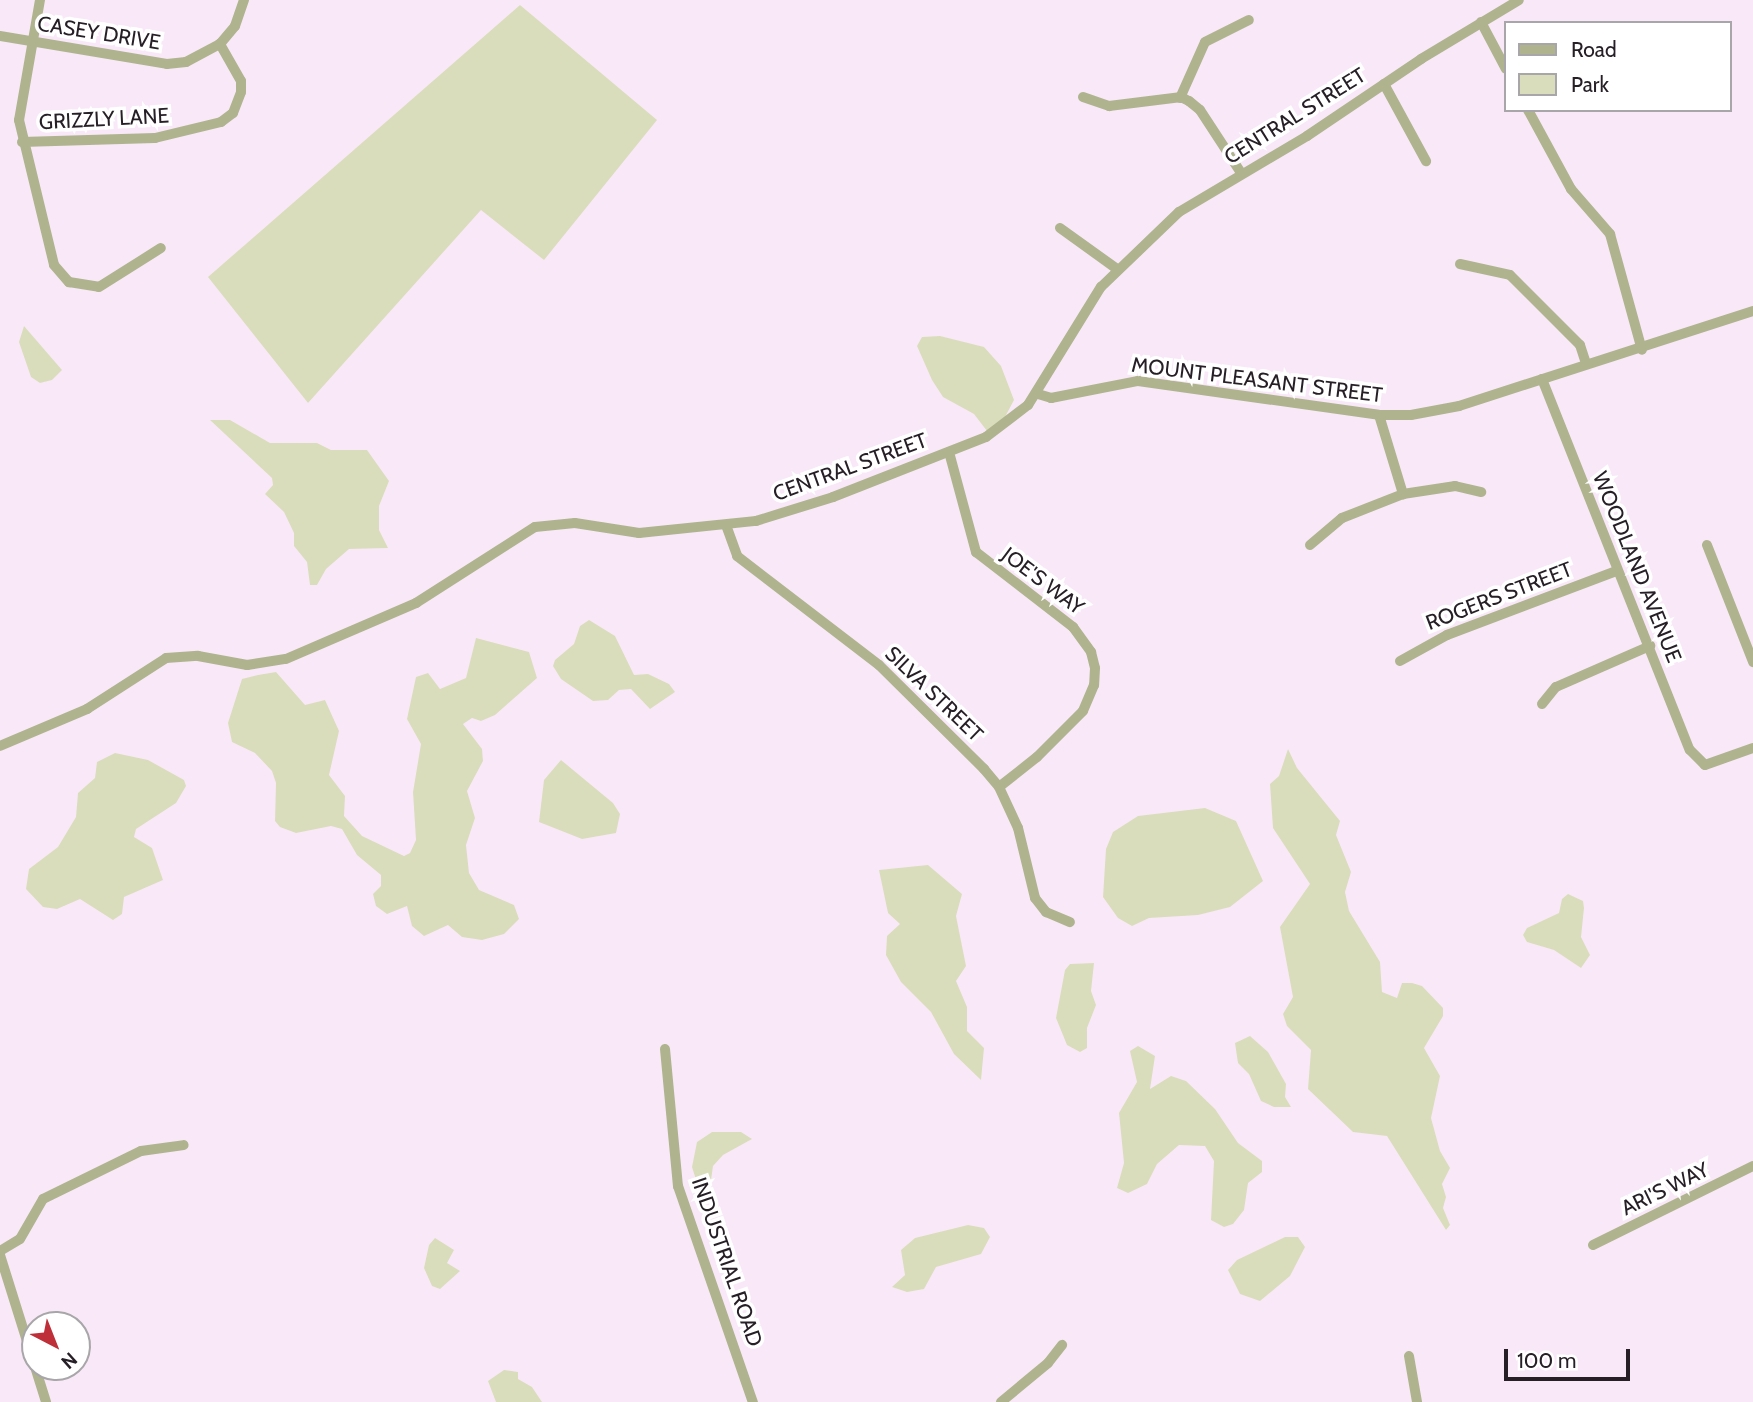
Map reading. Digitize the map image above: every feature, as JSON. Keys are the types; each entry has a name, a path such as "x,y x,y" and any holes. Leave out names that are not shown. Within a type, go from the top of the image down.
{"street":[{"path":"40,0 30,41 19,120 22,142 54,265 62,278 99,287 161,248"},
{"name":"CASEY DRIVE","path":"0,36 167,64 186,62 220,44 235,26 244,0"},
{"name":"CENTRAL STREET","path":"0,746 86,709 166,658 198,656 247,665 286,659 416,603 535,527 575,523 639,533 756,521 833,497 949,452 1004,426 1038,394 1085,309 1117,269 1179,212 1307,136 1511,2"},
{"path":"1180,98 1205,42 1249,20"},
{"path":"1480,22 1504,65"},
{"name":"GRIZZLY LANE","path":"22,142 155,138 221,122 233,113 242,92 241,81 220,44"},
{"path":"1384,84 1426,161"},
{"path":"1083,97 1129,107 1180,98 1200,110 1241,173"},
{"path":"1529,112 1571,188 1610,234 1642,349"},
{"path":"1059,228 1117,269"},
{"path":"1460,264 1510,275 1580,345 1586,364"},
{"name":"MOUNT PLEASANT STREET","path":"1038,394 1051,398 1139,381 1379,415 1435,412 1642,349 1753,311"},
{"name":"WOODLAND AVENUE","path":"1542,379 1616,571 1650,646 1676,721 1690,750 1703,764 1753,748"},
{"path":"1379,415 1403,494"},
{"name":"JOE'S WAY","path":"949,452 976,552 1073,627 1091,652 1095,668 1094,685 1083,711 1037,757 999,787"},
{"path":"1310,545 1342,518 1403,494 1455,486 1480,492"},
{"name":"SILVA STREET","path":"726,525 737,556 901,684 999,787 1018,828 1035,898 1046,912 1070,922"},
{"path":"1707,545 1753,662"},
{"name":"ROGERS STREET","path":"1400,661 1447,635 1616,571"},
{"path":"1542,704 1556,687 1650,646"},
{"name":"INDUSTRIAL ROAD","path":"665,1049 670,1128 681,1197 753,1402"},
{"path":"46,1402 0,1253 20,1239 43,1199 141,1151 184,1145"},
{"name":"ARI'S WAY","path":"1593,1245 1753,1166"},
{"path":"1001,1402 1048,1363 1062,1345"},
{"path":"1409,1356 1417,1402"}],"green space":[{"path":"520,5 657,120 544,260 481,210 308,403 208,277"},
{"path":"24,326 62,370 52,380 40,383 31,377 19,342"},
{"path":"940,336 984,347 1001,366 1014,400 1005,417 987,431 974,414 943,397 932,380 917,346 922,337"},
{"path":"210,420 230,420 270,443 317,443 331,450 367,450 389,481 379,506 379,530 388,548 349,549 326,569 317,585 310,585 307,562 294,546 294,533 284,512 265,494 273,485 272,478"},
{"path":"589,620 615,636 634,675 648,674 669,684 675,692 650,709 631,689 619,690 608,700 593,701 561,679 553,666 555,660 574,644 580,626"},
{"path":"476,638 529,652 537,678 495,715 481,721 472,718 463,724 482,749 483,761 467,791 475,818 466,845 469,873 479,890 514,905 519,919 504,934 482,940 462,937 448,925 424,936 412,926 407,906 387,914 376,906 373,894 381,886 381,875 357,855 342,829 331,826 296,833 280,827 275,821 276,783 272,771 255,753 232,742 228,723 242,679 258,675 276,672 305,705 325,700 339,731 329,775 345,796 344,816 362,836 404,856 410,853 416,840 413,792 421,744 407,719 416,677 428,673 440,689 466,678"},
{"path":"1288,749 1297,768 1340,821 1336,835 1351,872 1345,892 1349,911 1380,962 1382,992 1397,998 1402,983 1412,983 1422,986 1443,1008 1443,1016 1424,1048 1440,1076 1431,1118 1440,1151 1450,1168 1442,1184 1446,1197 1443,1208 1450,1225 1446,1230 1387,1136 1353,1132 1308,1089 1311,1050 1287,1026 1283,1014 1293,997 1280,927 1310,884 1273,828 1270,784 1279,776"},
{"path":"115,753 148,760 184,780 186,786 176,803 136,829 134,837 152,848 163,880 124,897 122,914 113,920 80,899 57,909 43,907 26,889 29,869 58,847 76,817 78,793 95,778 97,762"},
{"path":"561,760 613,803 620,814 616,833 582,839 539,822 544,780"},
{"path":"1205,808 1236,821 1263,881 1230,907 1198,915 1149,918 1132,926 1118,918 1103,897 1106,849 1113,832 1138,816"},
{"path":"928,865 962,894 956,916 966,966 956,981 967,1007 967,1031 984,1048 981,1080 954,1054 931,1012 901,982 886,955 887,936 900,924 888,913 879,870"},
{"path":"1568,894 1583,901 1581,937 1590,955 1581,968 1554,950 1527,942 1523,935 1527,928 1559,913 1562,899"},
{"path":"1094,963 1091,991 1096,1005 1087,1028 1087,1048 1080,1052 1067,1045 1056,1018 1065,970 1070,964"},
{"path":"1250,1036 1268,1052 1286,1084 1285,1097 1291,1107 1274,1107 1261,1101 1249,1074 1238,1063 1235,1043"},
{"path":"1138,1046 1155,1056 1150,1089 1171,1076 1186,1081 1215,1109 1238,1143 1262,1161 1262,1172 1248,1183 1244,1210 1233,1224 1224,1227 1211,1220 1214,1161 1205,1146 1179,1145 1157,1164 1147,1184 1128,1193 1117,1188 1124,1163 1119,1113 1137,1082 1130,1051"},
{"path":"712,1132 741,1132 752,1139 723,1155 713,1166 711,1180 698,1186 692,1167 697,1142"},
{"path":"968,1225 984,1228 990,1237 981,1254 936,1267 924,1289 907,1292 892,1287 905,1275 901,1250 915,1238"},
{"path":"1285,1237 1298,1237 1305,1247 1290,1276 1260,1301 1240,1294 1228,1270 1237,1260"},
{"path":"435,1238 454,1250 447,1263 460,1271 440,1289 432,1286 424,1268 429,1245"},
{"path":"504,1370 518,1372 518,1379 532,1387 542,1402 496,1402 488,1381"}]}
